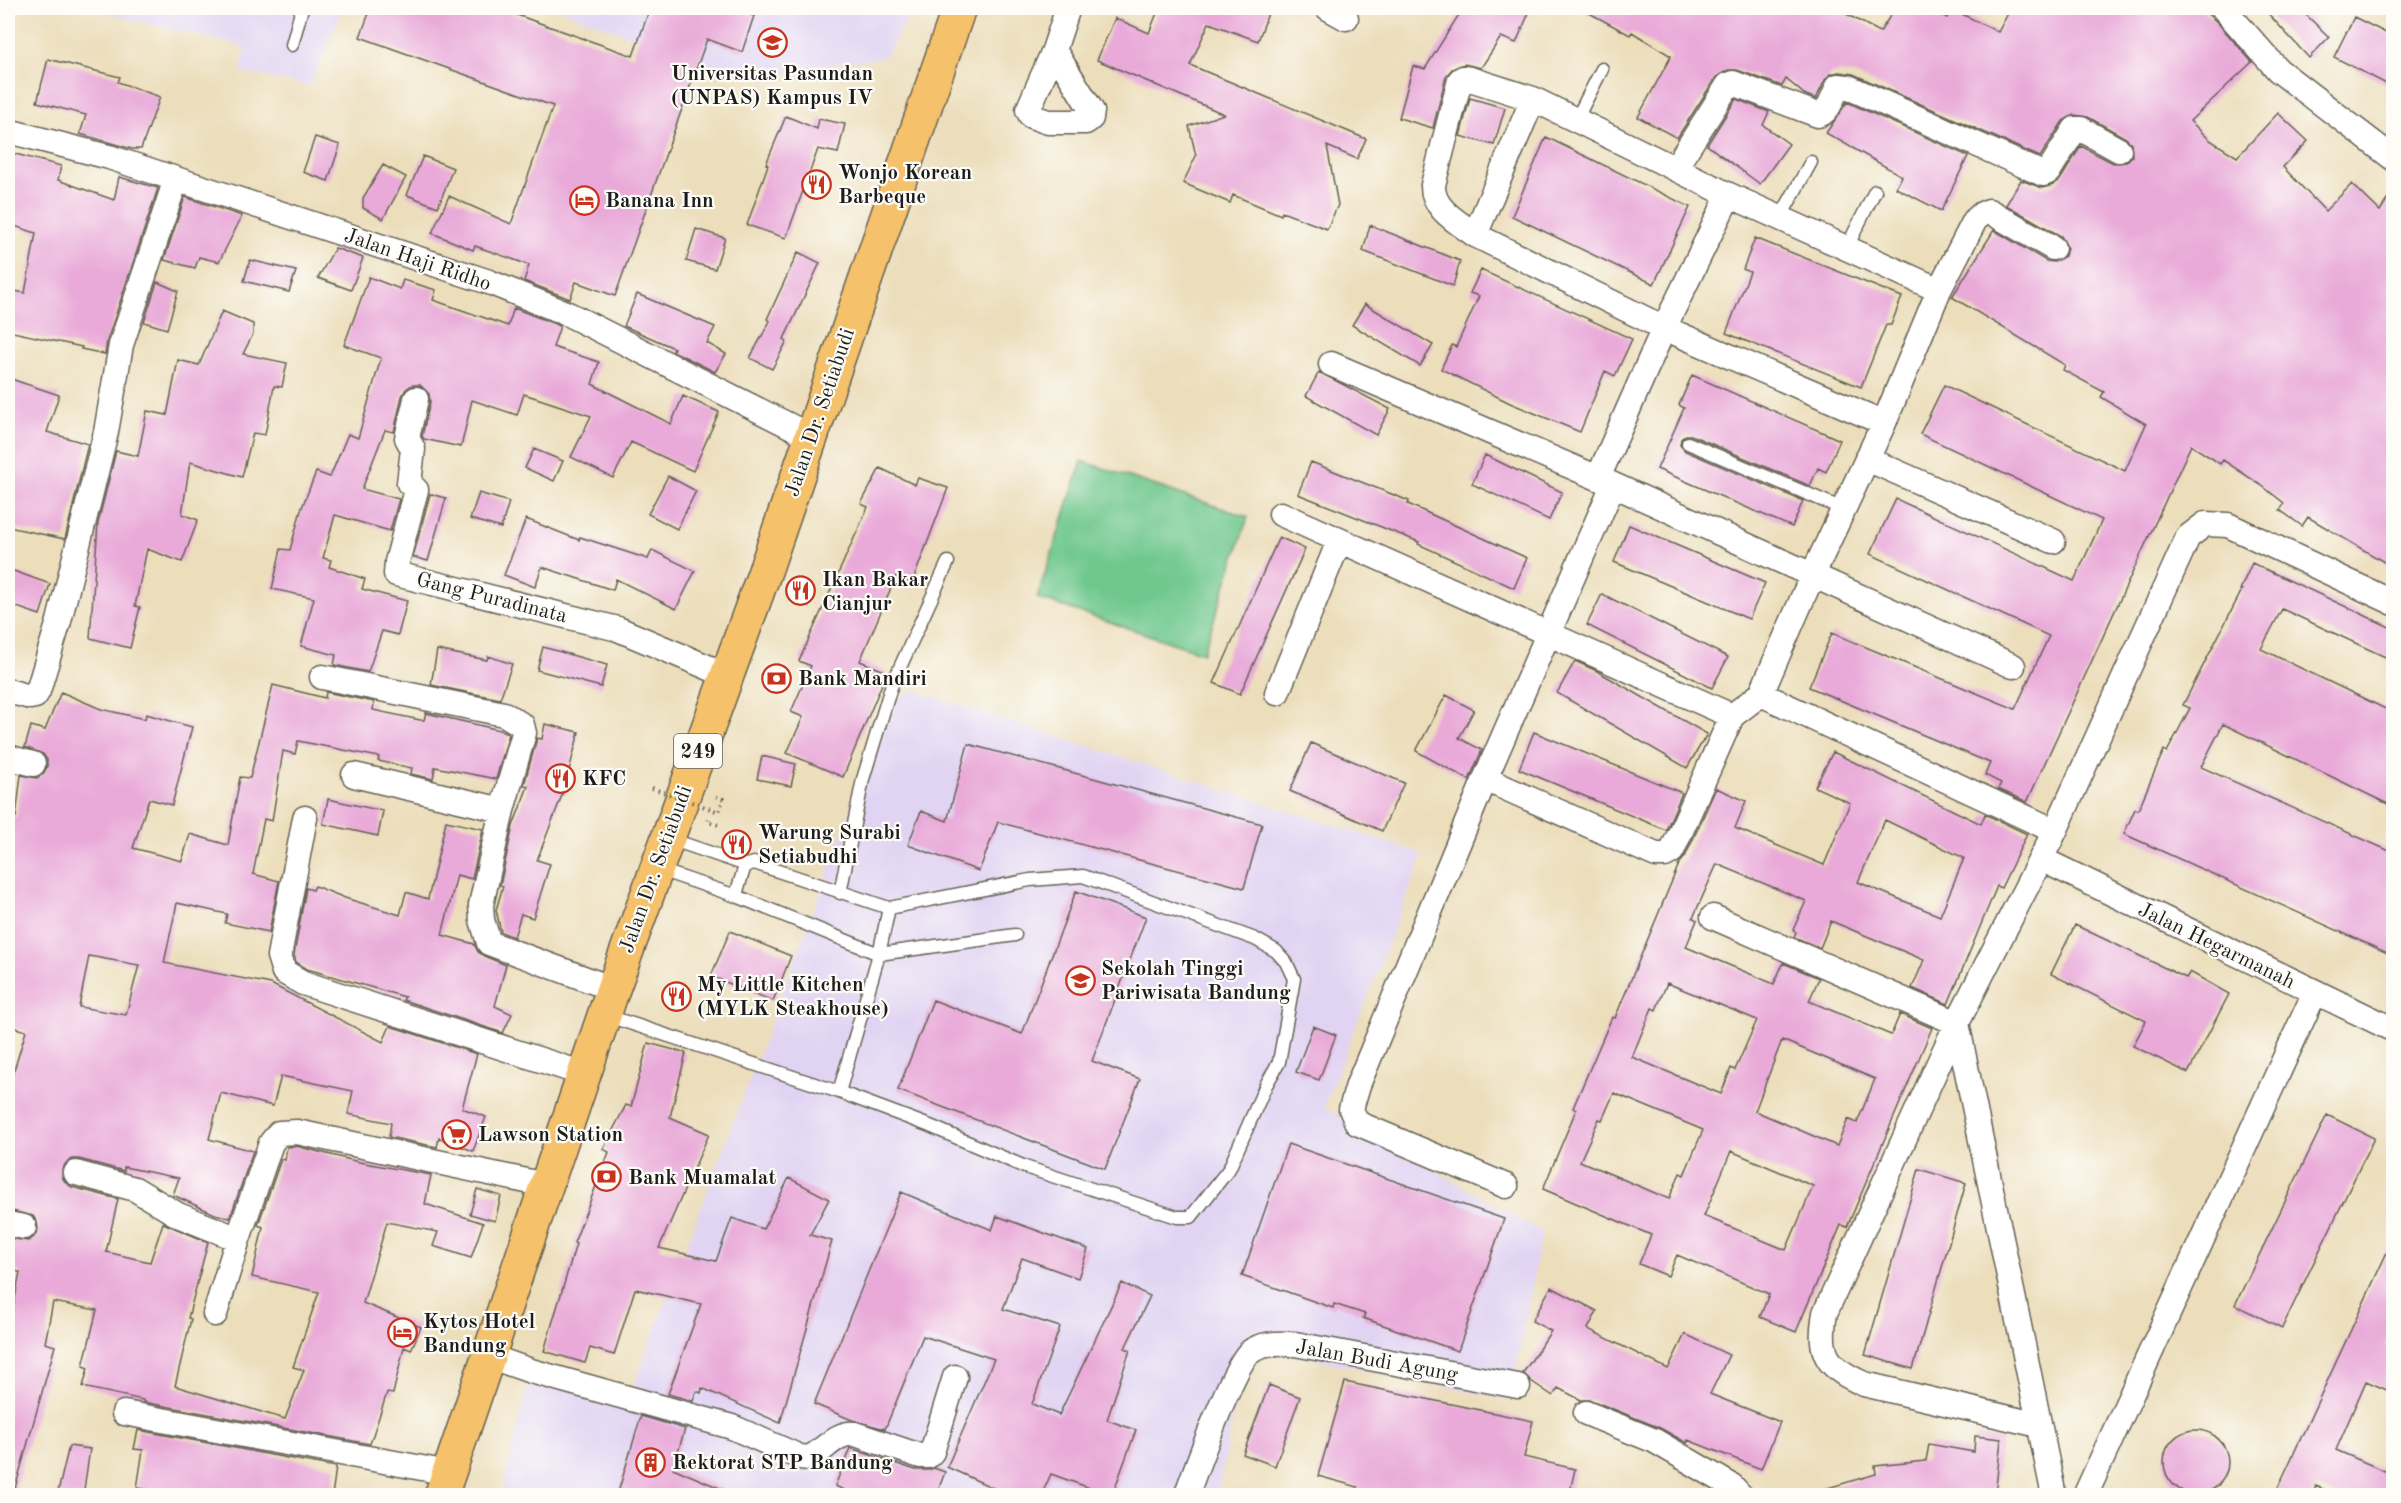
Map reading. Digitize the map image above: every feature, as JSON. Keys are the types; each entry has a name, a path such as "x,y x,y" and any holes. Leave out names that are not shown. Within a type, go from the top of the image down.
{"main road":[{"name":"Jalan Dr. Setiabudi","path":"445,1484 545,1185 655,868 810,436 950,10"}],"street":[{"path":"1054,50 1068,8"},
{"path":"2223,8 2278,70 2394,159"},
{"path":"1884,423 1664,328 1475,235 1442,209 1433,194 1433,185 1460,80 1470,79 1533,99 1729,195 1939,291"},
{"path":"1675,168 1728,85 1733,84 1818,115 1826,111 1838,86 1848,87 2043,174 2048,172 2075,129 2081,129 2119,150"},
{"path":"1475,235 1533,99"},
{"name":"Jalan Haji Ridho","path":"8,131 110,157 499,286 579,320 810,436"},
{"path":"8,692 30,697 35,696 38,691 59,621 106,432 121,345 176,179"},
{"path":"1506,1186 1357,1123 1351,1109 1358,1085 1548,632 1664,328 1729,195"},
{"path":"1485,779 1656,855 1665,855 1672,851 1732,716 1761,694 1812,574 1884,423 1939,291 1975,220 1989,211 2053,248"},
{"path":"1331,364 1605,481 2013,666"},
{"name":"Gang Puradinata","path":"416,399 407,438 413,449 409,483 416,490 396,573 618,629 726,675"},
{"path":"1867,459 2053,541"},
{"path":"1281,514 1732,716"},
{"path":"2040,1425 1864,1384 1841,1373 1832,1365 1824,1350 1822,1334 1825,1312 1957,1023 2055,831 2188,537 2205,524 2228,525 2394,603"},
{"path":"1277,693 1339,541"},
{"path":"322,677 504,714 522,725 524,733 502,810 481,904 482,920 489,943 609,1002"},
{"path":"1761,694 2055,831"},
{"path":"8,758 33,764"},
{"path":"354,775 502,810"},
{"path":"305,818 279,956 284,972 303,983 584,1074"},
{"name":"Jalan Hegarmanah","path":"2041,859 2394,1030"},
{"path":"1713,917 1957,1023"},
{"path":"2085,1496 2315,992"},
{"path":"1957,1023 2054,1496"},
{"path":"215,1314 271,1143 277,1134 289,1131 545,1185"},
{"path":"76,1173 135,1188 178,1215 238,1239"},
{"name":"Jalan Budi Agung","path":"1186,1496 1237,1372 1249,1352 1268,1344 1295,1344 1518,1386"},
{"path":"488,1356 531,1371 732,1427 800,1457 809,1458 846,1433 920,1456 928,1455 932,1452 956,1377"},
{"path":"124,1413 445,1484"},
{"path":"1586,1413 1655,1440 1732,1486 1741,1496"}],"lane":[{"path":"292,45 302,8"},
{"path":"1576,120 1602,69"},
{"path":"1780,218 1811,162"},
{"path":"1847,247 1875,191"},
{"path":"1688,443 1843,509"},
{"path":"840,893 863,779 891,687 948,562"},
{"path":"609,1002 930,1126 1025,1167 1178,1217 1191,1216 1229,1169 1266,1085 1279,1062 1294,979 1286,962 1276,951 1255,939 1083,876 1030,880 889,908 754,863 746,865 666,838"},
{"path":"739,897 736,891 746,865"},
{"path":"655,868 739,897 879,954 1015,935"},
{"path":"839,1092 879,954 889,908"}],"path":[{"path":"652,788 719,812 723,799 716,796 708,822 719,825"}],"shaded area":[{"path":"85,8 343,8 310,86 241,72 245,47"},
{"name":"Universitas Pasundan (UNPAS) Kampus IV","path":"555,8 913,8 885,57 744,78"},
{"name":"Sekolah Tinggi Pariwisata Bandung","path":"913,690 1423,854 1324,1107 1542,1232 1510,1400 1247,1345 1217,1495 501,1496 532,1367 632,1391 838,845 887,707"}],"green space":[{"path":"1082,461 1248,517 1203,653 1037,598"}],"building":[{"name":"Banana Inn","path":"371,8 497,8 633,56 650,8 730,8 754,16 742,52 707,39 615,296 576,282 570,299 524,281 529,265 475,246 473,250 432,233 449,196 511,224 553,106 360,37"},
{"path":"1159,8 1270,8 1258,41 1209,23 1190,65 1366,139 1357,159 1327,146 1338,205 1327,229 1282,212 1281,215 1233,195 1230,203 1183,183 1196,156 1189,126 1224,114 1097,60 1115,18 1149,33"},
{"path":"1463,8 1531,8 1516,43 1501,37 1481,68 1464,64 1452,69 1446,76 1433,128 1399,118 1413,66 1425,69"},
{"path":"1580,8 1835,8 1880,32 1895,8 1929,8 1947,18 1952,9 1998,32 2011,8 2200,8 2217,22 2252,62 2190,121 2210,140 2237,157 2278,113 2308,141 2283,167 2325,211 2352,184 2380,211 2394,189 2394,568 2308,517 2302,526 2280,510 2284,503 2261,485 2223,460 2220,464 2191,445 2027,802 1998,789 2001,783 1985,775 1990,763 1809,687 1832,633 2015,709 2049,636 1870,554 1896,499 2074,581 2102,520 1920,434 1944,385 2125,471 2146,424 2101,397 2104,392 2063,370 2065,365 1952,297 1994,230 2046,261 2054,262 2065,256 2067,247 2061,236 2006,205 2021,180 2042,188 2053,185 2060,180 2081,146 2113,163 2126,162 2132,156 2131,143 2088,117 2074,115 2063,121 2040,157 1853,74 1839,72 1830,74 1816,99 1804,94 1786,79 1782,86 1737,70 1728,70 1716,77 1677,138 1638,117 1671,56 1632,32 1630,35"},
{"path":"2263,8 2299,8 2329,37 2309,58"},
{"path":"2354,17 2394,37 2394,88 2334,57"},
{"path":"48,59 120,77 118,82 160,97 141,149 132,149 80,134 86,115 37,102"},
{"path":"1470,98 1505,108 1494,145 1460,136"},
{"path":"1736,99 1769,112 1763,125 1789,144 1760,184 1707,145"},
{"path":"1847,102 1968,156 1941,211 1896,188 1902,176 1826,133"},
{"path":"786,116 817,129 819,119 845,124 838,153 818,149 786,238 747,225 768,165 766,164"},
{"path":"315,137 340,145 328,181 303,172"},
{"path":"1546,137 1690,207 1654,284 1512,216"},
{"path":"8,152 61,166 58,180 114,200 119,177 158,188 107,341 105,354 8,331 8,290 25,293 36,233 8,224"},
{"path":"423,156 453,168 438,207 407,195"},
{"path":"383,165 406,177 383,219 363,208 363,198"},
{"path":"185,197 242,216 219,262 199,257 195,268 164,260"},
{"path":"1370,225 1460,261 1453,286 1363,251"},
{"path":"696,229 725,238 715,269 686,261"},
{"path":"1755,238 1902,297 1891,325 1886,325 1861,387 1726,333 1750,272 1743,269"},
{"path":"335,248 363,258 351,290 318,278"},
{"path":"798,252 820,263 784,339 787,341 772,369 750,358 770,321 767,319"},
{"path":"250,260 296,271 289,292 244,281"},
{"path":"1481,270 1632,339 1615,376 1605,371 1580,432 1510,403 1441,369 1452,345 1456,347 1479,296 1470,293"},
{"path":"369,277 400,289 403,280 436,290 433,300 508,326 514,308 560,326 553,347 599,362 592,384 671,424 683,396 719,412 693,471 631,442 613,478 571,457 591,416 524,394 517,415 472,400 461,447 424,439 422,436 430,402 429,394 420,385 412,385 406,389 402,396 394,432 385,430 362,489 399,499 390,531 335,515 323,558 331,560 329,567 365,579 362,589 407,601 398,635 382,631 368,672 334,665 336,655 301,646 314,598 272,589 281,549 290,550 301,510 316,472 330,477 348,434 358,438 381,358 344,345"},
{"path":"157,282 178,291 167,329 144,322"},
{"path":"637,294 715,327 707,343 726,354 715,372 673,351 674,348 624,326"},
{"path":"1365,304 1433,345 1420,366 1352,325"},
{"path":"222,311 253,324 253,334 243,354 287,363 282,387 274,386 265,435 253,433 242,477 190,462 182,514 198,520 182,562 147,549 135,606 140,607 130,648 90,638 98,523 116,451 138,456 147,411 167,415 178,360 199,365"},
{"path":"1319,372 1390,409 1376,435 1306,396"},
{"path":"1692,375 1840,440 1826,472 1818,468 1810,486 1691,435 1686,435 1681,439 1680,445 1685,451 1803,501 1792,527 1657,469 1684,408 1679,405"},
{"path":"8,378 59,395 47,432 88,444 65,539 8,527 8,471 14,449 8,447"},
{"path":"534,449 563,461 554,481 525,468"},
{"path":"1485,455 1562,492 1549,520 1472,484"},
{"path":"1311,462 1409,501 1408,504 1527,558 1514,588 1418,544 1419,542 1298,494"},
{"path":"880,468 915,485 918,478 948,488 912,583 896,576 860,661 887,672 843,777 787,753 803,717 791,712 811,666 799,661 868,507 861,504"},
{"path":"668,476 696,491 677,529 648,514"},
{"path":"479,493 509,502 501,528 470,519"},
{"path":"430,494 446,498 428,561 413,557"},
{"path":"526,519 579,540 580,537 648,559 652,550 695,571 676,609 616,579 613,590 542,567 535,587 504,575"},
{"path":"1629,525 1765,583 1749,619 1614,562"},
{"path":"1279,537 1305,549 1240,694 1214,683"},
{"path":"2252,563 2394,629 2394,661 2282,609 2261,649 2394,713 2394,807 2223,724 2201,767 2394,853 2394,956 2124,834 2135,809 2138,810 2164,750 2167,752 2190,708 2183,705 2242,590 2240,590"},
{"path":"8,569 50,584 40,615 8,604"},
{"path":"1602,594 1728,657 1712,688 1587,625"},
{"path":"543,647 607,665 601,687 537,670"},
{"path":"437,650 487,660 488,656 512,664 500,699 431,685"},
{"path":"1575,661 1597,671 1707,734 1687,768 1557,693"},
{"path":"273,685 325,698 326,692 374,702 373,710 420,720 424,720 426,713 509,734 496,779 435,767 433,779 411,774 412,768 378,761 379,757 298,741 295,754 283,751 272,821 264,819 253,874 279,881 269,932 225,923 227,914 177,903 164,963 271,984 383,1042 390,1026 477,1054 462,1108 486,1117 473,1151 439,1138 437,1147 389,1137 391,1123 348,1114 353,1091 281,1076 273,1106 221,1093 209,1139 253,1151 230,1218 215,1214 173,1195 179,1178 124,1167 124,1171 79,1159 72,1159 66,1163 62,1170 62,1177 72,1187 118,1199 106,1252 150,1262 163,1223 208,1242 188,1318 191,1319 175,1386 285,1419 304,1370 293,1367 319,1292 252,1277 263,1227 258,1225 281,1159 285,1160 287,1147 296,1146 359,1162 431,1175 425,1204 483,1223 471,1258 433,1246 438,1232 387,1222 363,1303 421,1327 411,1350 404,1347 393,1394 387,1393 370,1444 143,1402 143,1400 83,1387 88,1368 83,1366 97,1310 53,1302 45,1343 55,1346 14,1492 8,1491 8,1334 20,1272 8,1270 8,1238 28,1241 34,1237 38,1229 33,1216 8,1210 8,1090 26,1031 8,1026 8,817 16,817 21,775 37,778 47,767 47,760 43,754 25,747 31,726 45,730 61,692 101,709 145,719 146,714 192,727 172,805 149,799 133,848 182,861 190,834 228,845 240,777 250,778","holes":["89,956 139,965 126,1015 79,1007"]},
{"path":"1446,695 1474,710 1459,738 1482,750 1469,780 1416,751"},
{"path":"545,724 579,732 564,790 537,860 550,864 533,918 521,914 514,937 501,932 496,910 503,886 500,885 513,826 528,786 524,785 537,738 542,739"},
{"path":"1534,732 1682,793 1666,830 1519,769"},
{"path":"1311,743 1404,783 1382,831 1290,791"},
{"path":"968,744 1262,824 1244,888 998,822 979,871 908,845 921,811 947,821"},
{"path":"1833,752 1981,824 1985,814 2027,834 2001,888 1997,886 1948,1004 1912,988 1924,960 1831,921 1820,948 1794,937 1796,932 1793,930 1806,901 1717,864 1693,918 1697,920 1686,947 1774,984 1783,963 1819,978 1809,1001 1891,1035 1900,1014 1932,1028 1847,1227 1841,1225 1796,1332 1760,1317 1769,1294 1677,1255 1668,1276 1639,1264 1651,1235 1543,1189 1576,1110 1573,1108 1612,1017 1615,1018 1679,864 1685,857 1716,788 1746,801 1735,828 1824,865 1850,803 1815,787","holes":["1885,820 1964,858 1940,916 1858,882","1667,983 1757,1020 1735,1070 1731,1068 1721,1094 1632,1057 1652,1008 1656,1010","1782,1040 1875,1079 1857,1123 1848,1119 1837,1146 1755,1111","1614,1093 1703,1130 1684,1175 1680,1173 1669,1199 1580,1161 1599,1119 1602,1120","1731,1151 1813,1186 1786,1250 1704,1216"]},
{"path":"762,756 796,764 791,786 757,779"},
{"path":"328,799 383,811 378,836 323,824"},
{"path":"446,821 483,829 472,879 457,875 442,935 474,944 478,952 484,956 506,965 495,1006 512,1014 503,1033 403,1000 405,997 307,969 296,962 294,955 306,888 313,890 315,886 400,915 406,892 428,899"},
{"path":"1076,891 1146,917 1092,1061 1140,1079 1105,1169 898,1090 933,1000 1022,1034"},
{"path":"2075,925 2186,978 2190,972 2229,994 2188,1073 2133,1046 2146,1021 2051,974"},
{"path":"730,931 791,956 773,1001 711,976"},
{"path":"1313,1026 1336,1035 1319,1080 1296,1072"},
{"path":"648,1043 686,1053 670,1117 709,1134 659,1248 716,1261 732,1218 763,1229 789,1178 829,1199 810,1235 832,1241 780,1423 702,1388 701,1393 696,1391 693,1401 668,1394 701,1304 635,1289 614,1355 590,1348 585,1363 544,1351 576,1244 574,1243 609,1152 603,1149 626,1105 631,1107"},
{"path":"2327,1115 2374,1138 2282,1328 2235,1305"},
{"path":"1288,1144 1504,1219 1458,1351 1363,1318 1365,1314 1334,1304 1333,1308 1242,1276"},
{"path":"1919,1169 1966,1183 1913,1369 1865,1355"},
{"path":"477,1189 501,1196 495,1221 470,1214"},
{"path":"901,1192 992,1230 997,1216 1088,1249 1078,1278 1022,1258 1003,1309 1060,1327 1032,1404 1059,1415 1122,1283 1150,1296 1125,1348 1130,1350 1107,1420 1136,1430 1112,1496 1051,1474 1041,1496 1011,1496 947,1467 994,1359 923,1336 885,1429 852,1420 814,1404"},
{"path":"2394,1237 2394,1328 2386,1345 2394,1349 2394,1393 2366,1381 2336,1450 2394,1475 2394,1496 2339,1496 2316,1486 2312,1496 2274,1496"},
{"path":"1551,1287 1597,1311 1588,1329 1668,1369 1685,1334 1729,1355 1710,1394 1780,1422 1761,1469 1688,1440 1687,1443 1660,1428 1591,1400 1581,1400 1558,1388 1553,1396 1531,1381 1523,1373 1551,1331 1532,1321"},
{"path":"1345,1382 1533,1421 1524,1457 1575,1469 1569,1496 1355,1496 1358,1487 1318,1476"},
{"path":"1269,1385 1300,1397 1275,1466 1243,1454"},
{"name":"Rektorat STP Bandung","path":"641,1416 685,1429 673,1468 738,1496 617,1496"},
{"path":"138,1430 336,1467 332,1496 175,1496 175,1493 137,1488 143,1450 134,1449"},
{"path":"2196,1430 2214,1436 2222,1444 2228,1462 2222,1480 2214,1488 2196,1494 2178,1488 2170,1480 2164,1462 2170,1444 2178,1436"},
{"path":"1975,1436 2001,1439 1995,1496 1824,1496 1824,1489 1876,1474 1875,1466 1926,1461 1929,1444 1974,1452"},
{"path":"69,1446 90,1449 83,1496 57,1496"},
{"path":"850,1448 915,1470 934,1468 945,1472 936,1496 859,1496 835,1486"}],"place":[{"name":"Universitas Pasundan (UNPAS) Kampus IV","path":"772,42"},
{"name":"Wonjo Korean Barbeque","path":"817,184"},
{"name":"Banana Inn","path":"584,200"},
{"name":"Ikan Bakar Cianjur","path":"801,591"},
{"name":"Bank Mandiri","path":"777,678"},
{"name":"KFC","path":"561,778"},
{"name":"Warung Surabi Setiabudhi","path":"737,844"},
{"name":"Sekolah Tinggi Pariwisata Bandung","path":"1080,980"},
{"name":"My Little Kitchen (MYLK Steakhouse)","path":"676,996"},
{"name":"Lawson Station","path":"457,1134"},
{"name":"Bank Muamalat","path":"607,1177"},
{"name":"Kytos Hotel Bandung","path":"402,1333"},
{"name":"Rektorat STP Bandung","path":"651,1462"}]}
